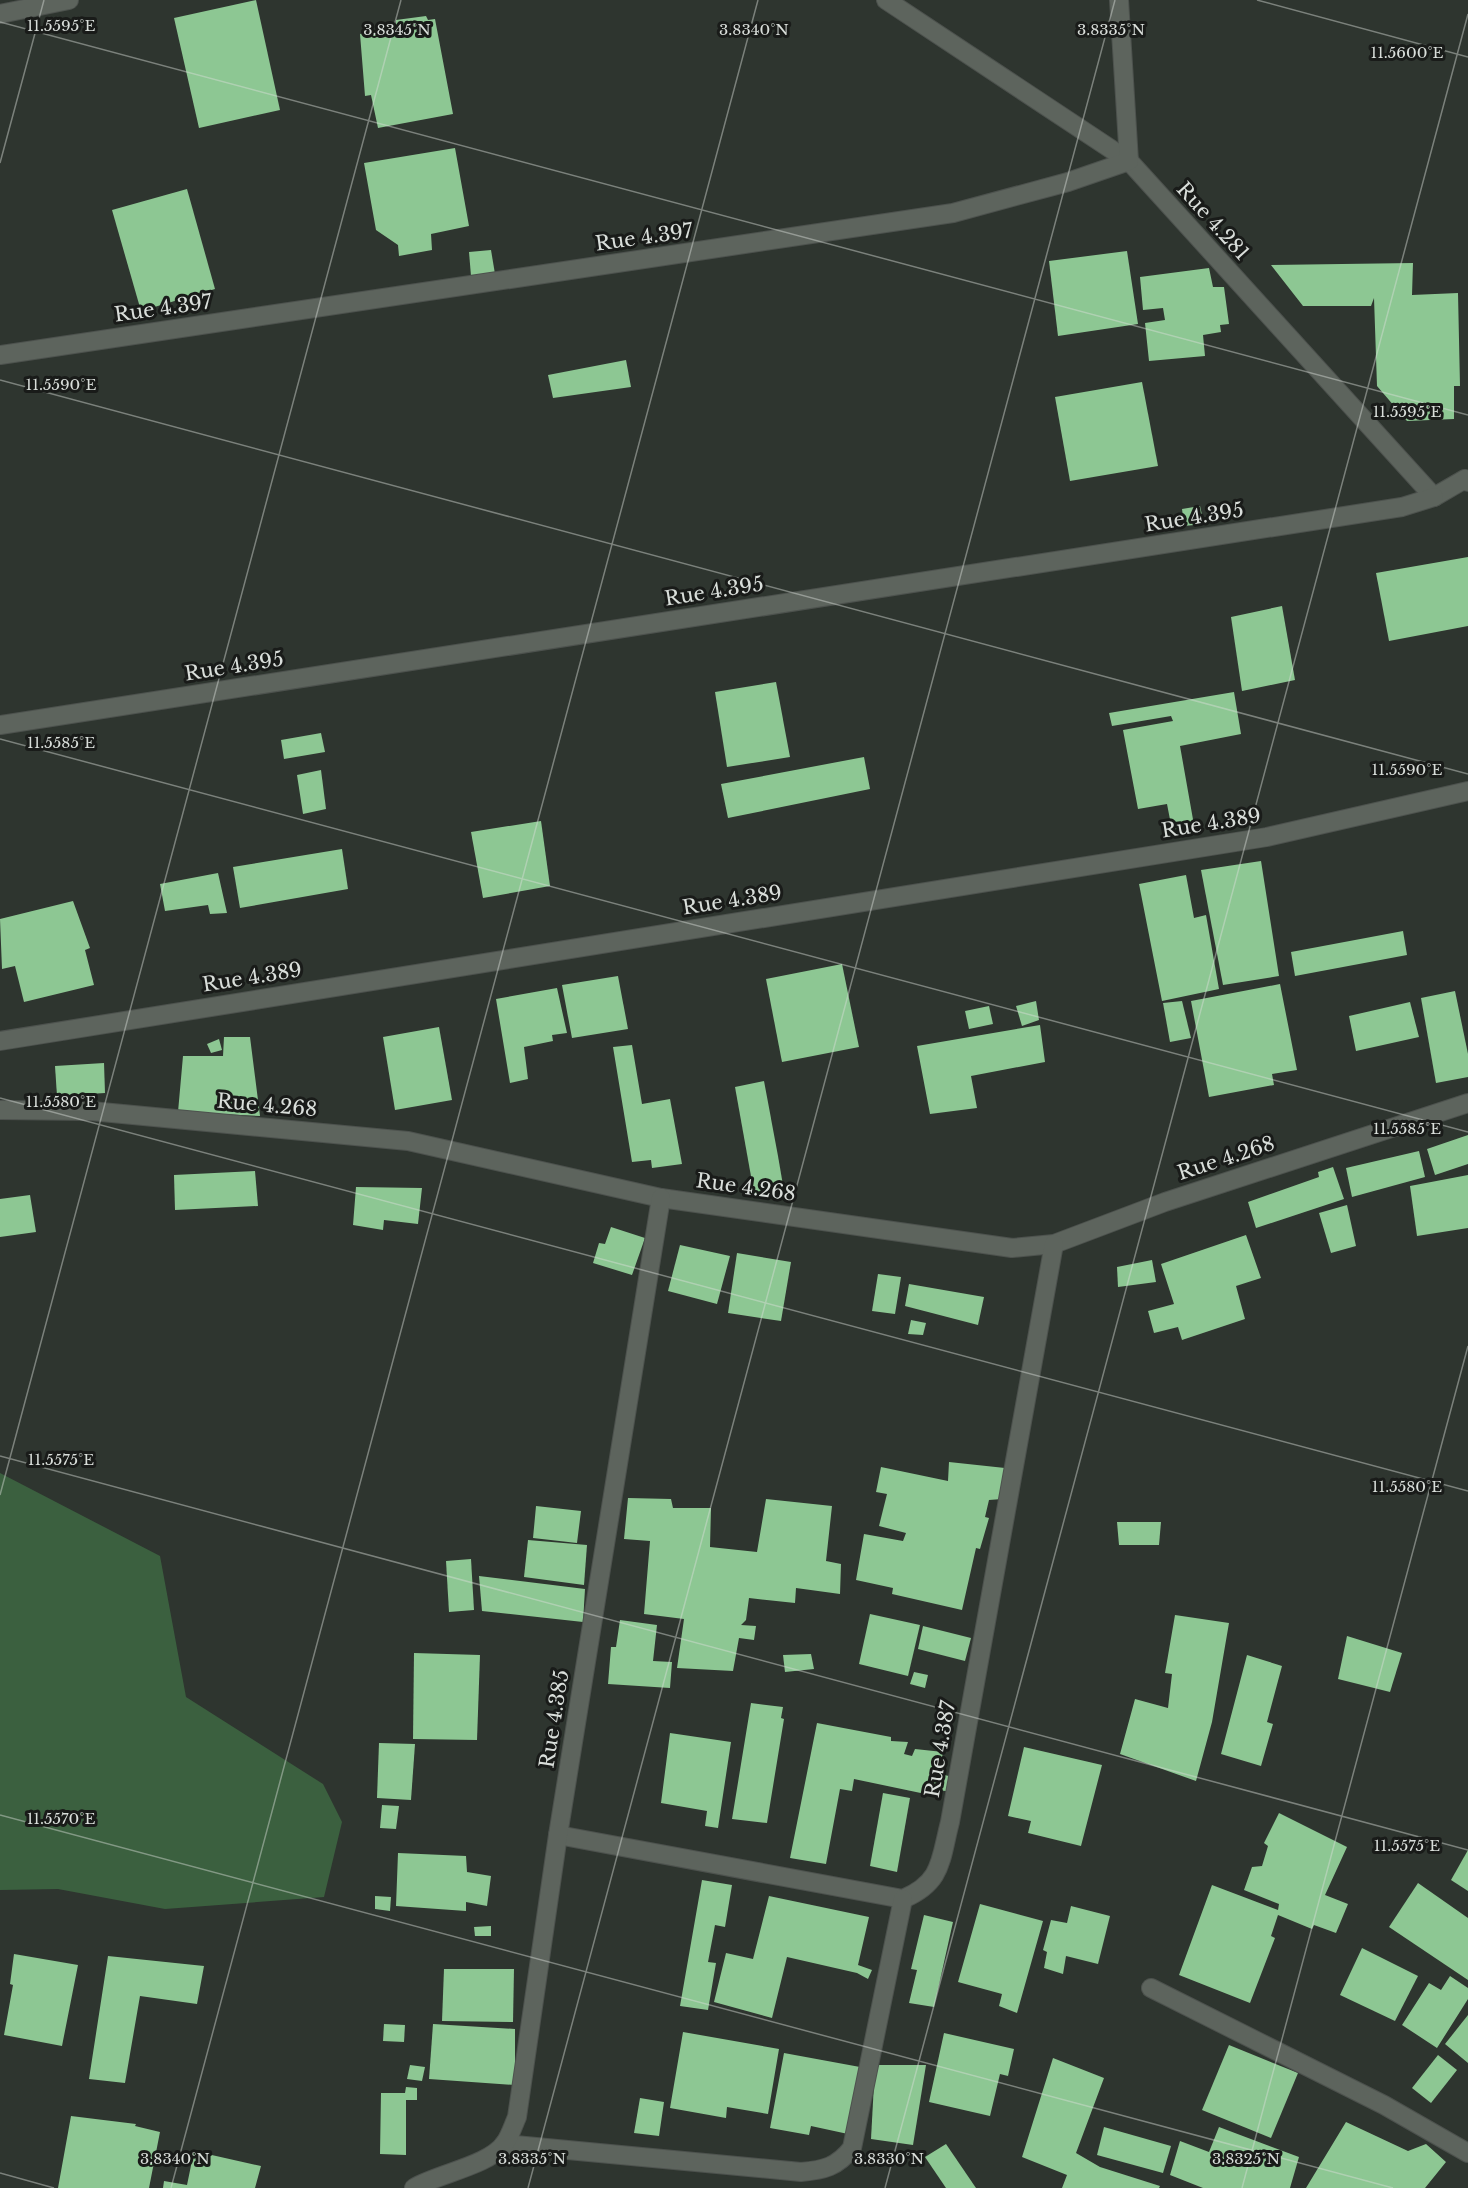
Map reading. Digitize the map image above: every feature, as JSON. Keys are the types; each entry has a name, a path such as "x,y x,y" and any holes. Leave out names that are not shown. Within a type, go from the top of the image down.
{"street":[{"path":"0,14 69,0"},
{"name":"Rue 4.281","path":"886,0 1129,161 1434,497"},
{"path":"1119,0 1129,161"},
{"name":"Rue 4.397","path":"0,355 953,213 1068,182 1129,161"},
{"path":"1434,497 1467,478"},
{"name":"Rue 4.395","path":"0,725 1390,509 1434,497"},
{"name":"Rue 4.389","path":"0,1041 1267,837 1468,791"},
{"name":"Rue 4.268","path":"0,1110 92,1111 408,1141 661,1198 1012,1248 1053,1244 1165,1202 1468,1103"},
{"name":"Rue 4.385","path":"414,2188 430,2178 481,2161 504,2144 517,2117 558,1835 661,1198"},
{"name":"Rue 4.387","path":"903,1899 922,1890 935,1877 950,1822 1053,1244"},
{"path":"504,2144 801,2172 826,2170 841,2161 852,2148 903,1899 558,1835"},
{"path":"1151,1988 1384,2105 1468,2153"}],"green space":[{"path":"0,1473 160,1556 186,1697 323,1784 342,1822 324,1897 165,1909 58,1889 0,1890"}],"building":[{"path":"256,0 280,110 199,128 174,18"},
{"path":"426,16 428,20 435,19 453,114 378,128 371,95 365,96 360,34 396,25 396,20"},
{"path":"455,148 469,226 431,234 432,250 399,256 398,245 376,230 364,163"},
{"path":"187,189 215,289 141,311 112,210"},
{"path":"491,250 495,274 471,276 469,252"},
{"path":"1127,251 1138,324 1058,336 1049,261"},
{"path":"1413,263 1412,295 1458,293 1460,386 1454,386 1454,419 1407,421 1377,386 1374,298 1371,306 1303,306 1271,265"},
{"path":"1209,268 1213,287 1224,287 1229,324 1220,325 1221,332 1203,335 1205,356 1149,361 1145,323 1165,320 1163,308 1143,310 1140,277"},
{"path":"626,360 631,387 553,398 548,375"},
{"path":"1142,382 1158,466 1070,481 1055,397"},
{"path":"1200,506 1204,524 1184,526 1182,509"},
{"path":"1468,557 1468,626 1389,641 1376,573"},
{"path":"1282,606 1295,680 1242,691 1231,617"},
{"path":"776,682 790,757 727,767 715,692"},
{"path":"1234,692 1241,734 1180,746 1194,825 1172,830 1167,804 1138,809 1123,730 1173,721 1171,716 1112,726 1109,713"},
{"path":"321,733 325,752 284,759 281,740"},
{"path":"864,757 870,789 728,818 721,784"},
{"path":"321,770 326,809 303,814 297,775"},
{"path":"541,821 550,886 483,898 471,832"},
{"path":"342,849 348,889 240,908 233,867"},
{"path":"1261,861 1279,976 1223,985 1201,870"},
{"path":"218,873 227,913 210,914 208,905 165,911 160,884"},
{"path":"1186,875 1194,918 1206,915 1219,989 1162,1001 1139,884"},
{"path":"73,901 90,948 85,950 94,985 24,1002 15,966 2,969 0,919"},
{"path":"1403,931 1407,955 1295,976 1291,952"},
{"path":"842,964 859,1047 782,1062 766,979"},
{"path":"618,976 628,1029 572,1038 562,985"},
{"path":"1280,984 1297,1070 1272,1074 1274,1085 1209,1097 1191,1001"},
{"path":"557,988 567,1033 552,1035 553,1041 524,1047 528,1079 510,1083 496,999"},
{"path":"1455,991 1468,1054 1468,1077 1436,1083 1421,998"},
{"path":"1036,1001 1039,1020 1022,1026 1016,1006"},
{"path":"1182,1001 1191,1038 1170,1042 1163,1003"},
{"path":"1410,1002 1419,1037 1356,1051 1349,1016"},
{"path":"989,1006 993,1024 969,1029 965,1011"},
{"path":"1040,1025 1045,1062 971,1076 977,1108 930,1114 917,1046"},
{"path":"439,1027 452,1100 395,1110 383,1037"},
{"path":"224,1037 250,1037 260,1116 178,1112 183,1056 223,1056"},
{"path":"219,1039 222,1050 211,1053 207,1044"},
{"path":"632,1045 642,1104 670,1099 682,1164 652,1168 651,1160 632,1162 613,1047"},
{"path":"104,1063 105,1093 57,1096 55,1066"},
{"path":"764,1081 785,1197 754,1193 735,1087"},
{"path":"1468,1135 1468,1164 1435,1175 1427,1149"},
{"path":"1419,1151 1425,1177 1352,1197 1346,1168"},
{"path":"1333,1167 1344,1199 1256,1228 1248,1202 1319,1177 1318,1172"},
{"path":"255,1171 258,1206 175,1210 174,1175"},
{"path":"1468,1175 1468,1228 1417,1236 1410,1186"},
{"path":"356,1187 422,1188 418,1224 384,1220 383,1230 353,1225"},
{"path":"30,1195 36,1232 0,1237 0,1199"},
{"path":"1347,1205 1356,1246 1331,1253 1319,1213"},
{"path":"611,1227 645,1238 632,1275 593,1263 599,1243 605,1244"},
{"path":"1246,1235 1261,1278 1236,1286 1245,1319 1182,1340 1178,1327 1154,1333 1148,1311 1174,1304 1161,1264"},
{"path":"680,1245 730,1256 717,1304 668,1291"},
{"path":"737,1253 791,1262 781,1321 728,1313"},
{"path":"1152,1260 1156,1282 1118,1287 1117,1267"},
{"path":"878,1274 901,1277 895,1314 872,1311"},
{"path":"909,1284 984,1297 978,1325 905,1306"},
{"path":"911,1320 926,1323 923,1335 908,1334"},
{"path":"949,1462 1005,1468 1002,1499 989,1500 985,1517 989,1518 980,1549 976,1548 962,1610 892,1594 893,1588 856,1580 864,1534 903,1541 906,1533 879,1526 887,1494 876,1492 881,1467 948,1481"},
{"path":"628,1498 671,1499 673,1508 711,1508 710,1547 757,1552 766,1499 832,1506 826,1561 841,1564 840,1594 796,1588 795,1603 749,1598 746,1620 741,1625 756,1626 754,1640 739,1638 733,1671 677,1668 684,1619 644,1614 650,1541 624,1539"},
{"path":"536,1506 581,1511 577,1543 533,1538"},
{"path":"1117,1522 1161,1522 1159,1545 1119,1545"},
{"path":"528,1540 587,1545 584,1585 524,1577"},
{"path":"471,1559 474,1610 449,1612 446,1561"},
{"path":"479,1576 585,1589 583,1622 482,1611"},
{"path":"870,1614 920,1625 908,1676 859,1664"},
{"path":"1175,1615 1229,1623 1212,1722 1196,1781 1120,1754 1135,1699 1168,1708 1172,1674 1165,1673"},
{"path":"620,1620 657,1625 653,1661 672,1662 670,1688 608,1684 611,1647 616,1647"},
{"path":"923,1626 971,1638 965,1661 918,1649"},
{"path":"1347,1636 1402,1653 1390,1692 1338,1679"},
{"path":"414,1653 480,1655 477,1740 413,1739"},
{"path":"811,1654 814,1669 785,1672 783,1655"},
{"path":"1247,1655 1282,1666 1267,1722 1273,1724 1261,1766 1221,1754"},
{"path":"914,1672 928,1675 925,1688 910,1684"},
{"path":"751,1703 783,1707 781,1718 784,1719 767,1823 732,1819"},
{"path":"817,1723 891,1737 891,1741 908,1742 904,1754 912,1756 915,1749 943,1752 939,1774 949,1776 946,1791 936,1790 935,1796 854,1779 852,1791 840,1789 826,1864 790,1858"},
{"path":"670,1733 731,1742 718,1828 705,1826 707,1811 661,1803"},
{"path":"379,1743 415,1744 411,1800 377,1798"},
{"path":"1024,1747 1102,1765 1081,1846 1028,1833 1031,1821 1008,1816"},
{"path":"883,1793 910,1798 897,1872 870,1866"},
{"path":"382,1805 399,1806 396,1829 380,1828"},
{"path":"1279,1813 1347,1847 1325,1895 1348,1904 1336,1933 1314,1925 1312,1929 1278,1915 1271,1936 1275,1938 1250,2003 1179,1975 1212,1885 1278,1910 1279,1904 1244,1890 1252,1867 1262,1866 1268,1846 1264,1843"},
{"path":"1468,1850 1468,1891 1451,1880"},
{"path":"398,1853 466,1856 467,1872 491,1876 487,1906 466,1902 466,1911 396,1906"},
{"path":"702,1880 732,1885 725,1927 715,1925 708,1962 716,1963 708,2010 680,2006"},
{"path":"1418,1883 1468,1918 1468,1980 1389,1927"},
{"path":"375,1896 391,1897 390,1911 375,1909"},
{"path":"769,1896 869,1917 858,1965 872,1970 868,1979 857,1973 787,1957 772,2018 714,2002 726,1953 753,1959"},
{"path":"980,1904 1043,1921 1017,2013 999,2006 1002,1994 958,1982"},
{"path":"1071,1906 1110,1916 1098,1964 1066,1956 1063,1974 1044,1968 1047,1952 1043,1950 1051,1920 1067,1923"},
{"path":"924,1915 953,1922 934,2007 909,2003 917,1970 911,1969"},
{"path":"491,1926 491,1936 475,1936 474,1927"},
{"path":"1362,1948 1418,1976 1395,2021 1340,1995"},
{"path":"14,1954 78,1965 62,2046 4,2035 13,1985 10,1984"},
{"path":"108,1956 204,1966 197,2004 140,1996 125,2083 89,2079"},
{"path":"444,1969 514,1969 513,2022 442,2021"},
{"path":"1450,1976 1468,1988 1468,1999 1437,2048 1402,2025 1429,1983 1441,1990"},
{"path":"1468,2015 1468,2063 1445,2044"},
{"path":"384,2024 405,2025 404,2042 383,2041"},
{"path":"433,2024 515,2029 515,2085 429,2079"},
{"path":"683,2032 779,2049 768,2114 727,2107 726,2118 670,2108"},
{"path":"944,2033 1014,2049 1008,2076 1000,2074 990,2116 929,2102"},
{"path":"1229,2045 1298,2073 1271,2138 1202,2110"},
{"path":"784,2053 860,2067 848,2134 811,2126 809,2135 770,2128"},
{"path":"1438,2055 1457,2070 1431,2103 1412,2088"},
{"path":"1053,2058 1104,2078 1076,2153 1100,2167 1160,2186 1159,2188 1062,2188 1067,2175 1022,2157"},
{"path":"410,2065 425,2067 422,2081 407,2079"},
{"path":"875,2065 926,2065 913,2145 871,2139"},
{"path":"406,2087 417,2088 417,2100 406,2100 406,2155 380,2154 381,2093 405,2093"},
{"path":"640,2098 664,2102 659,2136 634,2133"},
{"path":"71,2116 136,2124 135,2126 160,2132 149,2188 58,2188"},
{"path":"1346,2122 1408,2151 1426,2144 1446,2162 1425,2188 1306,2188"},
{"path":"1104,2127 1171,2146 1163,2173 1097,2155"},
{"path":"1219,2127 1299,2157 1290,2188 1203,2188 1170,2175 1180,2141 1209,2152"},
{"path":"946,2144 976,2188 946,2188 925,2157"},
{"path":"194,2151 261,2166 255,2188 163,2188 164,2181 187,2185"}]}
